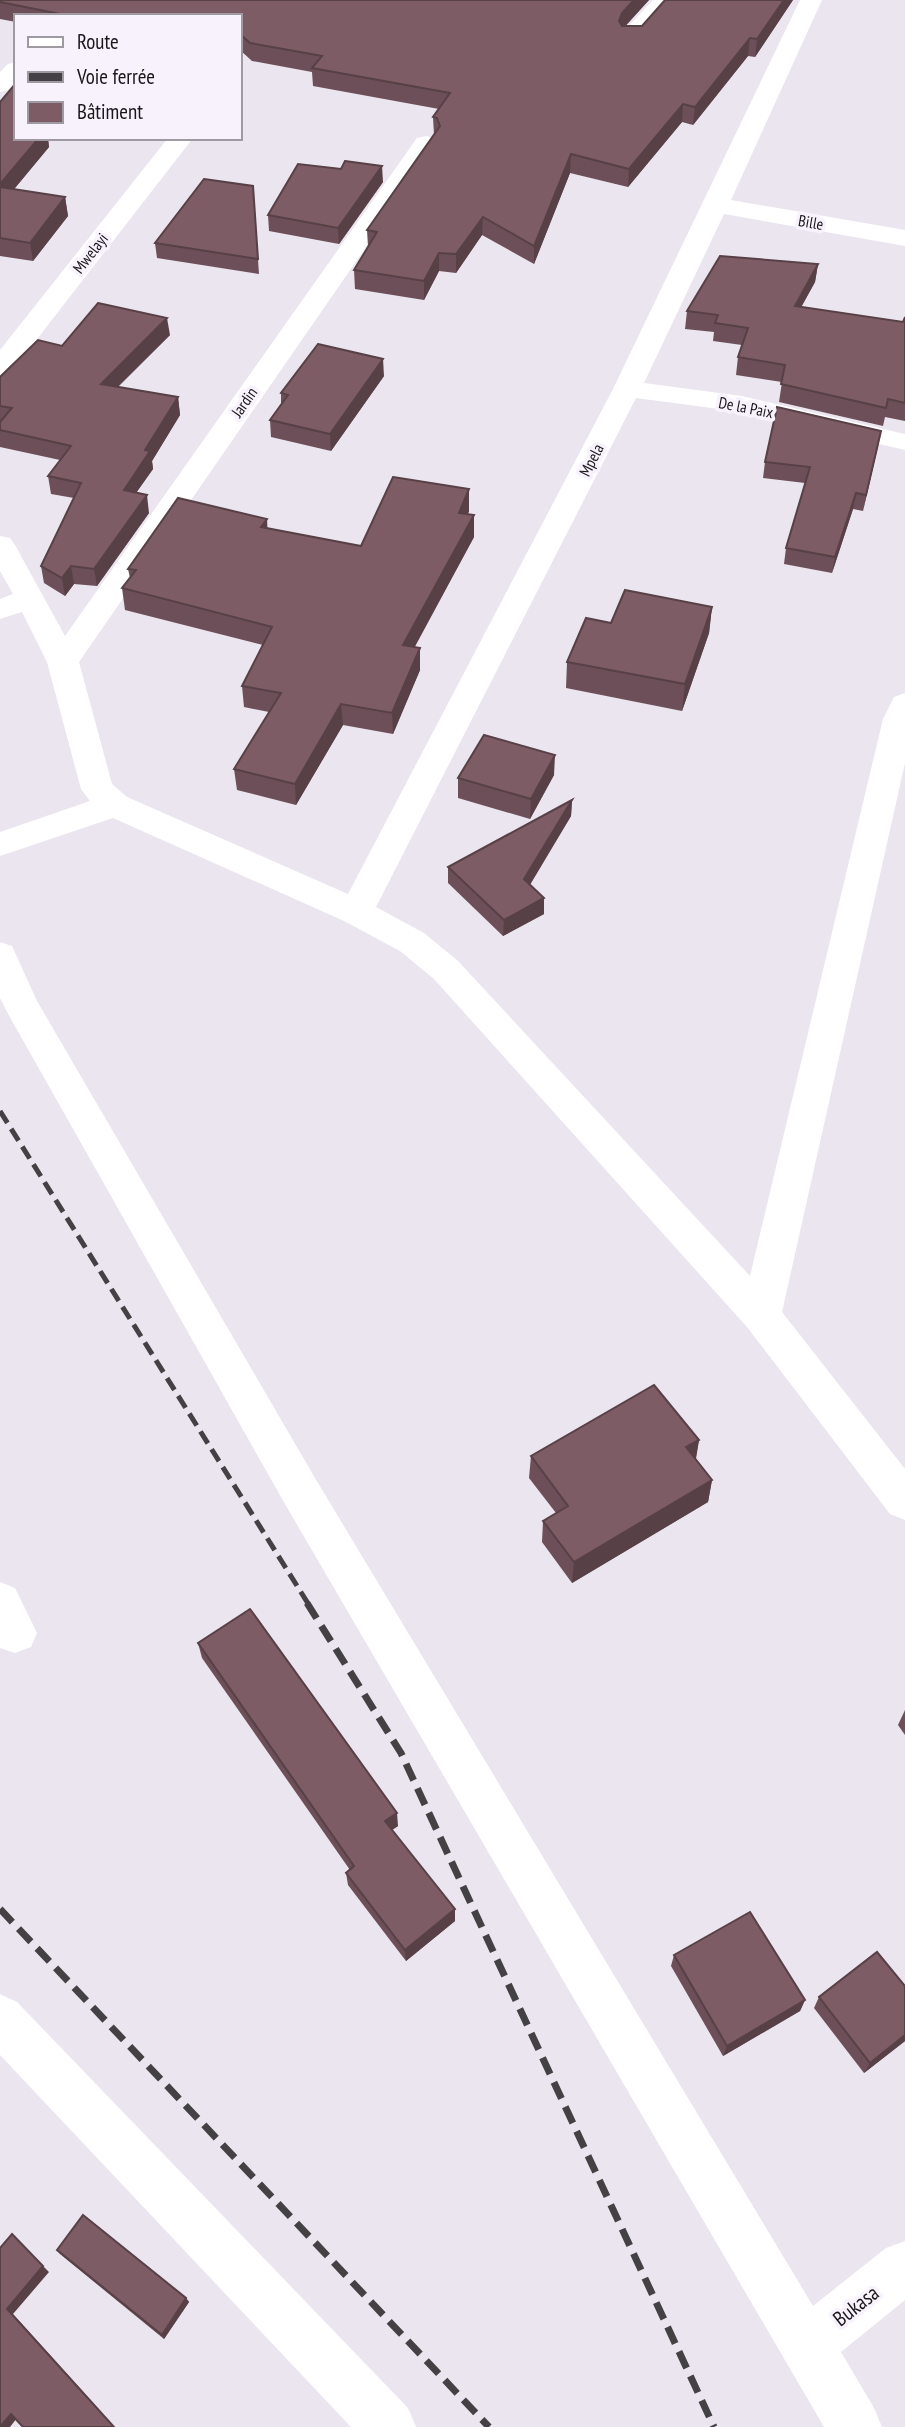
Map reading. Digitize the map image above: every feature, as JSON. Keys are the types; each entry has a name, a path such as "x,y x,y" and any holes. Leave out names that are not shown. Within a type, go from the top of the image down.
{"street":[{"path":"631,37 665,0"},
{"name":"Mpela","path":"356,912 627,389 811,0"},
{"path":"0,85 14,71"},
{"name":"Mwelayi","path":"0,368 179,140"},
{"name":"Jardin","path":"63,662 426,143"},
{"name":"Bille","path":"716,205 905,238"},
{"name":"De la Paix","path":"627,389 742,404 905,442"},
{"path":"0,545 16,604 63,662 97,789 115,805 356,912 412,942 446,970 761,1315 905,1501"},
{"path":"761,1315 899,719 905,704"},
{"path":"0,844 115,805"},
{"path":"0,955 20,1003 307,1503 855,2427"},
{"path":"0,2018 388,2427"},
{"name":"Bukasa","path":"807,2345 905,2267"}],"building":[{"path":"634,0 622,13 619,21 622,26 642,26 665,0 784,0 757,39 750,38 695,107 683,104 629,169 571,154 534,246 483,217 456,254 439,253 424,281 354,270 377,232 367,230 440,126 437,118 433,117 450,93 312,68 322,56 250,43 242,36 242,14 60,14 0,2"},
{"path":"14,85 14,140 37,140 0,184 0,102"},
{"path":"345,161 382,166 338,228 268,215 298,164 341,169"},
{"path":"204,179 253,186 258,259 155,243"},
{"path":"0,187 65,197 30,243 0,238"},
{"path":"720,256 818,264 795,306 903,322 905,317 905,403 888,399 886,408 781,384 785,365 738,357 748,328 715,323 718,315 687,311"},
{"path":"98,303 167,318 101,384 178,397 145,450 150,451 124,490 147,495 94,569 71,566 62,578 41,566 81,483 48,476 71,446 0,430 0,422 12,408 0,406 0,377 38,340 62,346"},
{"path":"318,344 383,359 330,434 270,420 288,395 281,393"},
{"path":"777,407 881,431 866,495 856,493 835,557 786,548 810,467 765,462"},
{"path":"393,477 469,489 459,513 474,515 403,645 420,648 392,713 341,704 295,784 234,769 281,693 242,686 272,627 122,588 136,570 128,569 178,498 267,519 261,527 361,546"},
{"path":"625,590 712,607 685,684 567,662 586,618 611,623"},
{"path":"484,735 555,755 531,799 458,778"},
{"path":"572,800 524,879 544,898 504,920 448,867"},
{"path":"654,1385 699,1440 686,1447 712,1480 574,1562 543,1521 568,1506 531,1456"},
{"path":"250,1609 397,1813 385,1821 455,1909 405,1950 346,1873 354,1866 198,1643"},
{"path":"750,1912 805,2000 727,2046 674,1955"},
{"path":"877,1952 905,1986 905,2035 870,2063 819,1997"},
{"path":"83,2215 186,2298 162,2335 57,2250"},
{"path":"12,2234 43,2266 7,2309 114,2427 23,2427 11,2414 0,2427 0,2248"}],"railway":[{"path":"0,1111 309,1605"},
{"path":"307,1603 401,1753 714,2427"},
{"path":"0,1909 489,2427"}]}
